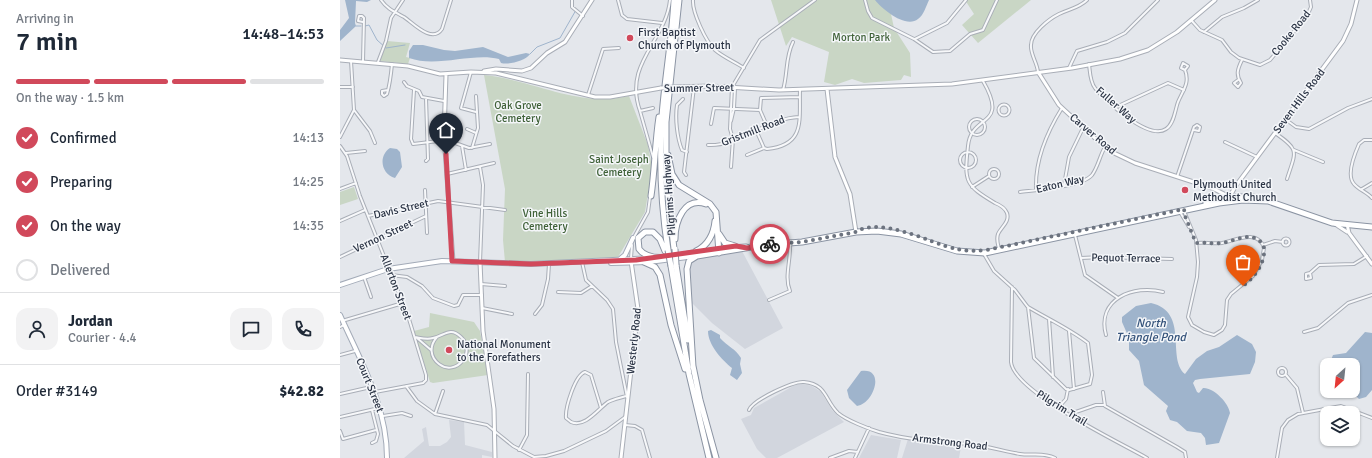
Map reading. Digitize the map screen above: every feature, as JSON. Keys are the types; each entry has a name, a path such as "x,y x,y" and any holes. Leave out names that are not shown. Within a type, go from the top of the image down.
{"highway":[{"name":"Pilgrims Highway","path":"670,250 661,183 661,137 662,90 674,0"},
{"name":"Pilgrims Highway","path":"670,250 666,178 667,108 678,0"},
{"path":"651,196 655,170 656,133 662,90"},
{"path":"667,108 668,151 672,174 682,188 714,208 717,215 719,251"},
{"path":"716,458 701,407 672,266 670,250 653,232 645,232 639,236 637,245 640,252 649,256 660,257 689,254 719,251 747,248 790,243 856,232 896,233 957,251 984,252 1182,211 1229,197"},
{"name":"Carver Road","path":"1229,197 1251,197 1274,200 1322,218 1347,225"},
{"name":"Carver Road","path":"1182,211 1225,202 1254,200 1273,202 1334,224 1372,226"},
{"path":"689,254 704,246 714,228 714,213 710,207 704,203 693,204 682,212 670,250 673,282 692,392"},
{"path":"718,230 724,241 736,246 747,248"},
{"path":"693,368 687,269 690,260 697,256 736,246"},
{"path":"644,262 655,267 660,275 673,331 692,392 709,458"}],"main road":[{"path":"482,72 496,69 522,71 531,68 547,53 565,42 592,0"},
{"name":"Summer Street","path":"340,60 378,62 446,74 482,72 510,76 588,96 610,97 636,92 694,86 800,90 983,81 1070,68 1131,56 1148,50 1165,41 1215,0"},
{"name":"Seven Hills Road","path":"1225,202 1230,193 1343,41 1351,24 1357,0"},
{"name":"Carver Road","path":"1038,72 1052,96 1062,108 1105,146 1135,164 1212,188 1229,197"},
{"path":"446,74 444,141 452,261"},
{"path":"827,89 834,151 850,194 856,232"},
{"path":"1229,197 1236,201"},
{"path":"1334,224 1349,233"},
{"path":"1347,225 1349,233 1372,264"},
{"path":"618,260 625,255 633,238"},
{"path":"340,284 388,268 452,261 549,263 618,260 644,262 697,256"},
{"path":"582,261 631,261 660,257"},
{"name":"Westerly Road","path":"621,458 638,306 631,261"},
{"path":"480,262 483,332 492,393 495,458"},
{"name":"Court Street","path":"340,315 342,326 356,351 375,392 383,416 386,431 387,458"}],"street":[{"path":"381,0 393,13 404,17 421,30 437,33 442,29 451,0"},
{"path":"378,62 384,48 393,13 403,0"},
{"path":"572,0 573,8 583,16"},
{"path":"618,0 622,15 627,19 662,23"},
{"name":"Westerly Road","path":"631,261 633,238 648,212 651,196 653,156 636,92 638,72 662,23 670,0"},
{"path":"693,0 695,14 711,46 744,68"},
{"path":"731,167 733,139 730,132 730,108 733,87 760,40 815,0"},
{"path":"865,0 872,18 914,39 933,52 950,51 970,34 981,31 985,27 996,1"},
{"path":"914,39 924,36 946,24 966,0"},
{"path":"1038,72 1037,62 1031,50 1031,41 1034,35 1056,16 1076,8 1087,0"},
{"path":"1070,68 1077,51 1107,42 1124,32 1158,0"},
{"path":"1204,32 1222,17 1244,8 1258,0"},
{"name":"Cooke Road","path":"1242,60 1258,65 1270,60 1309,13 1311,7 1310,0"},
{"path":"1191,20 1196,27 1204,32 1220,38 1232,52 1242,60 1237,71 1238,80"},
{"path":"363,22 363,61"},
{"path":"783,90 786,79 788,52 794,42"},
{"path":"588,96 602,51 605,48 619,48"},
{"path":"340,137 354,110 351,60"},
{"path":"388,90 392,64"},
{"name":"Fuller Way","path":"1089,64 1094,87 1134,123 1155,131 1167,129 1171,124 1188,80 1185,70"},
{"path":"471,72 461,108 476,112"},
{"path":"983,81 992,98 992,108 989,116 972,133 968,140 968,180 978,193 1003,207 1007,213 1007,221 997,238 999,250"},
{"path":"404,82 407,86 414,90 419,90 420,95 426,98 446,101"},
{"path":"1116,108 1168,83 1184,90"},
{"path":"686,175 684,172 694,86"},
{"path":"340,87 353,87"},
{"path":"730,122 734,108 733,87"},
{"path":"414,90 411,141 414,145 447,140 472,148 490,144"},
{"path":"747,155 764,148 774,148 793,140 797,132 800,90"},
{"path":"472,148 478,128 476,96"},
{"path":"767,126 760,110 762,97 800,97"},
{"path":"426,98 427,160"},
{"path":"684,99 678,103 677,107 682,150 687,152"},
{"path":"1285,119 1296,127 1309,129 1348,108 1372,99"},
{"path":"992,108 998,109 1003,115 1009,111 1005,104 1001,105 998,109"},
{"path":"640,111 653,108"},
{"path":"711,124 714,108 760,110"},
{"path":"1036,190 1037,170 1042,150 1050,128 1062,108"},
{"path":"354,110 370,131 375,143"},
{"name":"Gristmill Road","path":"708,145 717,146 785,118 799,117"},
{"path":"977,119 983,122 985,127 982,133 977,135 972,133 969,127 971,122 977,119"},
{"path":"1064,185 1069,157 1083,128"},
{"path":"467,129 476,133"},
{"path":"756,130 764,148"},
{"path":"1177,177 1194,130"},
{"path":"1275,133 1289,142 1294,150 1323,162"},
{"path":"1372,140 1364,140 1359,144 1351,172 1354,184 1372,198"},
{"path":"1225,142 1257,157"},
{"name":"Allerton Street","path":"340,146 346,153 365,210 403,303 426,380 423,383 375,392"},
{"path":"462,146 466,170"},
{"name":"Eaton Way","path":"1020,192 1084,181 1091,176 1105,146"},
{"path":"1287,179 1294,150"},
{"path":"967,151 974,154 976,160 973,166 967,168"},
{"path":"967,151 962,154 959,159 962,165 967,168"},
{"path":"346,153 365,152"},
{"path":"447,174 494,163"},
{"path":"480,167 483,185 480,262"},
{"path":"972,187 989,176 991,170 995,169 998,171 999,176 996,179 989,176"},
{"path":"340,189 356,183"},
{"path":"1362,189 1372,183"},
{"path":"425,190 427,233"},
{"name":"Davis Street","path":"368,216 426,203 449,201 505,210"},
{"path":"340,221 365,210"},
{"path":"1182,211 1196,243 1198,271 1188,317 1190,323 1195,328 1212,335 1220,332 1224,327 1225,306 1228,298 1248,282 1259,267 1264,252 1263,245 1258,240 1248,237 1223,243 1196,243"},
{"name":"Vernon Street","path":"340,256 426,216"},
{"path":"1074,233 1080,258 1087,277 1118,298"},
{"path":"1263,245 1269,242 1283,242"},
{"path":"769,300 790,291 787,276 791,259 790,243"},
{"path":"984,252 994,270 1012,286 1028,307 1088,343 1091,382 1074,389 1068,389 1053,377 1034,358 1028,307"},
{"path":"1310,273 1320,264 1354,264 1366,256"},
{"name":"Pequot Terrace","path":"1080,258 1102,257 1172,259"},
{"path":"582,261 584,276 607,300 613,309 616,342 627,403"},
{"path":"535,314 542,305 548,279 549,263"},
{"path":"391,275 407,277 422,286 433,298 454,306 458,305 463,295 482,295"},
{"path":"364,276 371,297"},
{"path":"481,284 505,286"},
{"path":"558,292 581,293 592,286"},
{"name":"Pilgrim Trail","path":"1012,286 1012,367 1018,376 1036,393 1058,408 1146,458"},
{"path":"1106,335 1104,326 1106,316 1111,305 1118,298 1140,289 1163,292"},
{"path":"1304,332 1318,328 1348,304 1372,295"},
{"path":"342,320 403,303"},
{"path":"482,308 512,314"},
{"path":"1049,319 1053,377"},
{"path":"1069,331 1074,389"},
{"path":"449,332 459,335 466,344 466,354 462,362 458,365 445,367 435,360 431,351 414,337 431,339 449,332"},
{"path":"431,351 433,343 437,337"},
{"path":"340,355 356,351"},
{"path":"1286,375 1280,375 1279,370 1285,369 1286,375 1297,388 1303,413"},
{"path":"601,408 591,375 585,372 581,373 573,390 566,412 566,418 570,422 576,423 593,416 609,402 626,396"},
{"path":"520,450 527,435 528,374"},
{"name":"Armstrong Road","path":"749,410 754,404 787,386 798,382 806,382 814,384 824,391 840,414 869,428 884,433 1026,454 1043,453 1055,458"},
{"path":"340,394 372,386"},
{"path":"406,386 417,401 435,414 480,422 534,458 564,451 606,431 626,416"},
{"path":"1058,408 1066,399 1068,389"},
{"path":"435,414 443,391"},
{"path":"1103,392 1105,406"},
{"path":"1070,414 1096,404 1105,406 1185,453 1186,458"},
{"path":"1277,458 1280,432 1284,424 1292,417 1303,413 1341,406 1372,418"},
{"path":"340,417 380,408"},
{"path":"372,410 378,439 372,443"},
{"path":"383,416 402,413 411,416"},
{"path":"625,425 635,426 642,430 650,458"},
{"path":"855,458 869,428"},
{"path":"340,430 342,439 376,430"},
{"path":"830,458 849,451 858,452"}],"shaded area":[{"path":"742,251 783,328 745,349 712,323 692,303 690,276 690,262 696,258"},
{"path":"803,384 812,386 821,392 832,410 844,422 777,458 766,458 757,449 741,419 751,415 754,408 795,385"},
{"path":"449,420 464,422 465,445 492,452 492,457 482,455 482,458 404,458 424,441 422,429 426,427 429,446 440,446 447,442 451,437"},
{"path":"871,435 901,440 897,458 859,458"},
{"path":"908,439 961,447 959,458 902,458"}],"green space":[{"name":"Morton Park","path":"771,0 921,0 891,14 894,28 910,53 911,77 904,75 901,80 864,83 852,79 835,85 824,82 829,52 792,37 786,46"},
{"path":"965,0 1031,0 978,43 962,25 974,14"},
{"path":"387,41 410,43 406,57 410,58 408,64 380,61"},
{"path":"484,75 520,82 573,96 610,99 629,96 648,145 651,162 651,175 645,212 618,257 533,262 505,262 503,240 505,189"},
{"path":"354,187 358,199 340,205 340,192"},
{"path":"430,313 474,322 480,331 488,375 433,383 430,382 414,331 429,327"}],"water":[{"path":"345,0 371,0 367,2 356,1 356,26 340,41 340,30 349,18"},
{"path":"875,0 929,0 923,13 918,19 907,22 889,13"},
{"path":"413,45 423,45 455,51 483,47 508,57 526,53 530,54 517,62 508,63 501,63 499,59 489,57 443,61 420,61 409,58 409,51"},
{"path":"390,148 397,149 400,152 402,167 395,178 387,173 383,164 386,151"},
{"name":"North Triangle Pond","path":"1151,303 1163,308 1170,316 1174,325 1176,336 1177,357 1180,367 1185,374 1196,359 1207,351 1219,347 1237,335 1252,344 1256,352 1255,362 1250,374 1200,379 1195,380 1193,383 1197,392 1199,393 1203,388 1207,388 1216,393 1224,400 1229,409 1230,413 1219,443 1206,445 1205,438 1201,433 1187,431 1177,422 1170,420 1166,411 1168,406 1144,385 1139,361 1129,350 1129,338 1122,322 1122,317 1136,306"},
{"path":"711,330 720,335 720,338 737,352 741,358 740,364 742,373 737,380 730,375 732,368 724,361 710,342 708,331"},
{"path":"1365,332 1372,333 1372,390 1366,397 1359,399 1358,398 1360,398 1360,358 1332,358 1333,355 1346,353"},
{"path":"861,371 869,371 873,374 875,386 868,399 863,404 857,406 849,398 847,390"}],"waterway":[{"path":"530,54 537,47 560,38 576,10"},
{"path":"365,26 369,25 377,40 386,48 405,45"},
{"path":"356,26 361,26"}],"way so far":[{"path":"770,244 802,242 856,232 861,229 880,228 902,232 956,249 972,251 987,250 1184,209 1185,216 1193,232 1196,243 1223,243 1248,237 1262,242 1264,252 1260,265 1253,276 1243,286"}],"place":[{"name":"First Baptist Church of Plymouth","path":"630,38"},
{"name":"Plymouth United Methodist Church","path":"1185,190"},
{"name":"National Monument to the Forefathers","path":"449,350"}],"route":[{"path":"446,154 452,261 531,264 636,260 736,246 747,248 770,244"}],"park label":[{"name":"Oak Grove Cemetery","path":"518,111"},
{"name":"Saint Joseph Cemetery","path":"619,165"},
{"name":"Vine Hills Cemetery","path":"545,219"}]}
